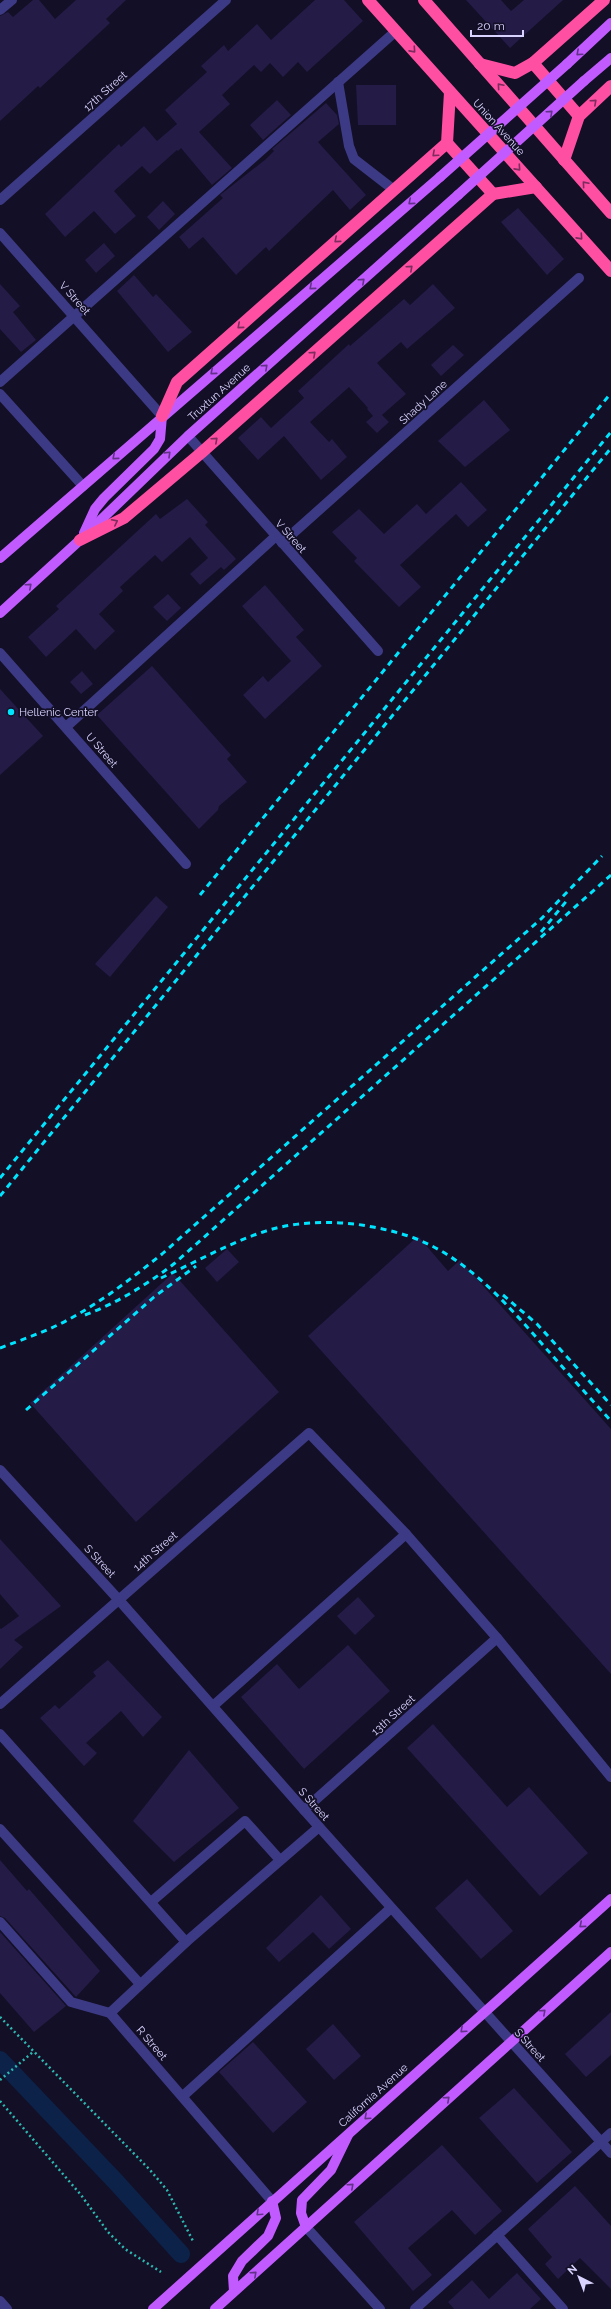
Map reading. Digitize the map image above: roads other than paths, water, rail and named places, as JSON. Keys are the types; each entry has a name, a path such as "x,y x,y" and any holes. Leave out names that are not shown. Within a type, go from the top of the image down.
{"highway":[{"name":"Union Avenue","path":"368,0 611,271"},
{"path":"424,0 611,213"},
{"path":"480,64 515,73 533,63 604,0"},
{"path":"533,63 579,116"},
{"path":"564,160 579,116 611,86"},
{"path":"162,416 177,382 447,143 450,92"},
{"path":"447,143 493,194"},
{"path":"80,540 124,518 201,453 493,194 536,187"}],"main road":[{"name":"Truxtun Avenue","path":"0,558 162,416 440,177 611,23"},
{"name":"Truxtun Avenue","path":"0,613 80,540 188,436 611,58"},
{"path":"80,540 95,509 154,450 160,439 162,416"},
{"name":"California Avenue","path":"153,2309 483,2012 611,1900"},
{"path":"215,2309 611,1952"},
{"path":"306,2227 301,2213 302,2200 331,2170 340,2154 348,2133"},
{"path":"234,2292 233,2276 242,2261 268,2236 276,2218 272,2201"}],"street":[{"path":"0,10 12,0"},
{"name":"17th Street","path":"0,200 226,0"},
{"path":"0,382 396,31"},
{"path":"338,82 349,146 354,159 394,190"},
{"name":"V Street","path":"0,233 162,416"},
{"name":"Shady Lane","path":"66,727 579,278"},
{"path":"0,394 83,486"},
{"name":"V Street","path":"188,436 201,453 378,650"},
{"name":"U Street","path":"0,653 186,864"},
{"name":"14th Street","path":"0,1704 309,1432 406,1534"},
{"name":"S Street","path":"0,1470 119,1600 483,2012 511,2041 611,2153"},
{"path":"213,1706 406,1534 497,1638 611,1777"},
{"name":"13th Street","path":"304,1810 497,1638"},
{"path":"0,1734 186,1942"},
{"path":"151,1902 245,1821 280,1860"},
{"path":"0,1922 71,2002 110,2013 186,1942 319,1827"},
{"path":"0,1829 140,1984"},
{"path":"183,2096 391,1908"},
{"name":"R Street","path":"110,2013 272,2201"},
{"path":"415,2309 611,2133"},
{"path":"306,2227 380,2309"},
{"path":"497,2235 563,2309"},
{"path":"0,2301 7,2309"}],"waterway":[{"path":"0,2060 117,2183 181,2254"}],"railway":[{"path":"200,895 611,393"},
{"path":"0,1178 611,432"},
{"path":"0,1196 611,448"},
{"path":"0,1348 31,1337 79,1314 122,1285 162,1254 541,919 602,856"},
{"path":"85,1315 109,1305 132,1292 175,1263 611,875"},
{"path":"541,932 569,898"},
{"path":"161,1278 237,1242 263,1232 285,1226 308,1223 343,1223 392,1231 414,1238 451,1257 484,1283 515,1313 611,1421"},
{"path":"26,1410 154,1297 196,1266"},
{"path":"503,1295 537,1324 611,1405"}],"place":[{"name":"Hellenic Center","path":"11,712"}]}
